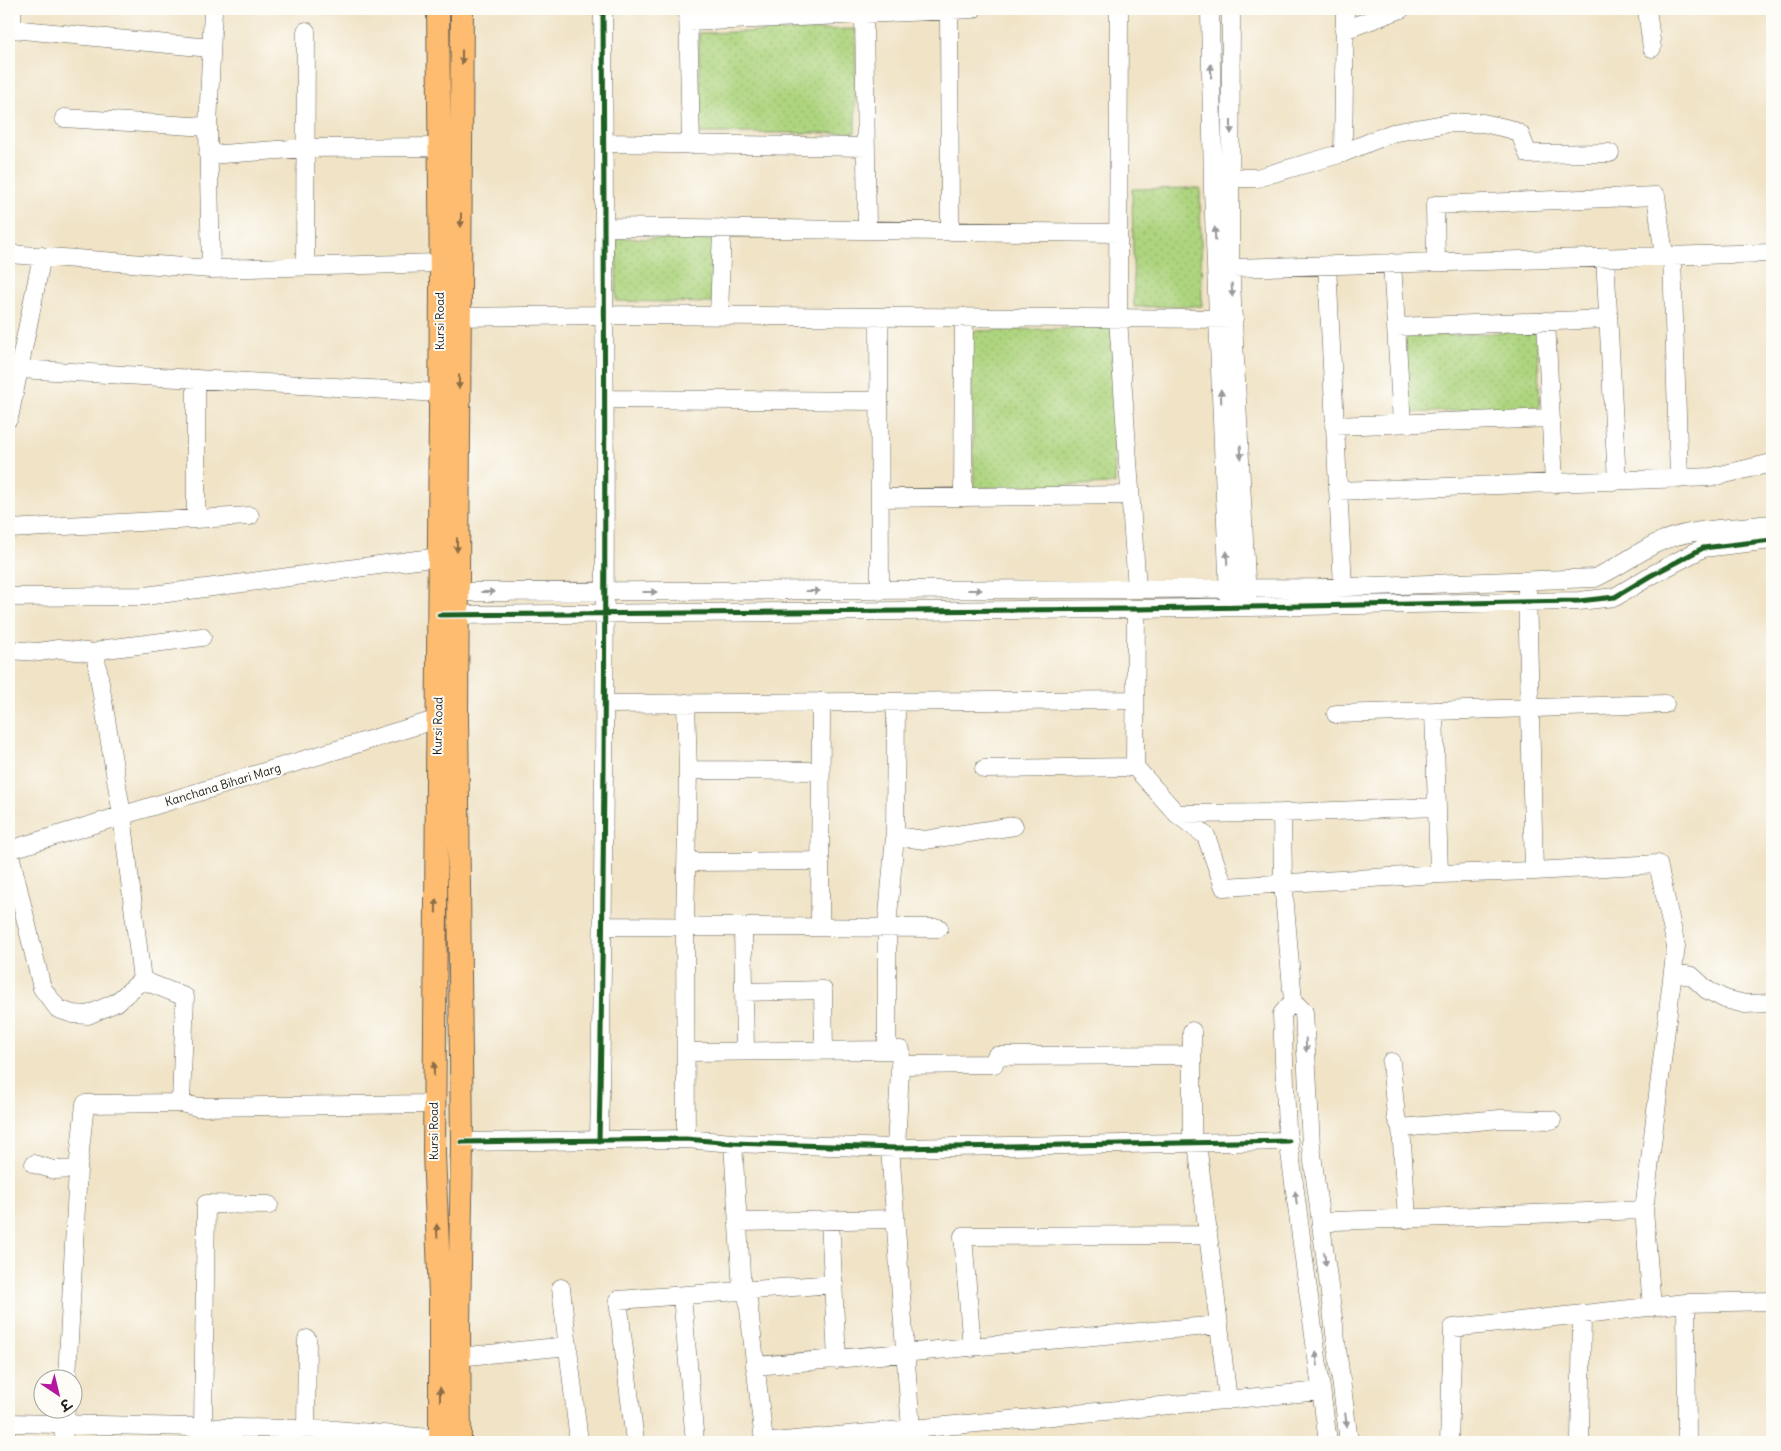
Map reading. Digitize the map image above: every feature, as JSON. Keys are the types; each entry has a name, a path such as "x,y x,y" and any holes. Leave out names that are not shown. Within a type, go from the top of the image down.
{"main road":[{"name":"Kursi Road","path":"438,9 440,262 450,317 440,393 439,557 448,604 438,720 434,1153 440,1296 450,1441"},
{"name":"Kursi Road","path":"450,1441 458,1358 462,1142 448,604 450,317 462,9"}],"street":[{"path":"12,9 12,29 210,48"},
{"path":"210,268 208,127 213,9"},
{"path":"599,1141 604,926 605,315 603,9"},
{"path":"949,9 950,231"},
{"path":"691,145 689,15 864,13 973,9"},
{"path":"1119,9 1118,318 1137,589"},
{"path":"1210,9 1226,319 1247,589 1238,607"},
{"path":"1231,9 1231,268 1226,319 1229,589 1238,607"},
{"path":"1343,153 1345,9"},
{"path":"1344,30 1401,9"},
{"path":"1647,9 1652,48"},
{"path":"864,13 867,230"},
{"path":"305,266 306,31"},
{"path":"64,118 208,127"},
{"path":"1230,178 1257,178 1343,153 1392,133 1450,123 1483,123 1510,128 1520,134 1528,154 1610,153"},
{"path":"604,143 866,147"},
{"path":"208,155 306,148 439,147"},
{"path":"1436,262 1435,205 1656,196 1668,256 1679,479"},
{"path":"604,226 1118,233"},
{"path":"718,316 722,228"},
{"path":"1231,268 1772,252"},
{"path":"9,254 210,268 440,262"},
{"path":"9,418 42,256"},
{"path":"1605,257 1617,482"},
{"path":"1392,264 1402,423"},
{"path":"1327,266 1342,588"},
{"path":"450,317 605,315 1226,319"},
{"path":"878,317 880,591"},
{"path":"963,497 964,317"},
{"path":"1396,327 1608,319"},
{"path":"1546,322 1554,484"},
{"path":"19,369 440,393"},
{"path":"196,379 196,519"},
{"path":"605,399 879,401"},
{"path":"1334,426 1550,418"},
{"path":"1338,491 1712,477 1772,463"},
{"path":"880,498 1130,494"},
{"path":"9,529 250,516"},
{"path":"448,604 604,592 1342,588 1595,578 1617,568 1655,544 1683,535 1772,524"},
{"path":"448,604 604,613 1136,609 1528,602 1615,597 1703,548 1772,540"},
{"path":"9,597 145,596 439,557"},
{"path":"1527,580 1534,871"},
{"path":"1136,609 1135,767 1177,814 1206,836 1224,886 1658,864 1676,946 1644,1210 1652,1307"},
{"path":"9,650 39,652 58,649 94,653 106,649 202,637"},
{"path":"94,653 122,815 142,980"},
{"path":"604,704 1136,700"},
{"path":"820,927 821,702"},
{"path":"887,1050 887,928 895,836 896,702"},
{"path":"686,703 688,770 688,862 685,926 686,1139"},
{"path":"1336,714 1665,704"},
{"path":"1434,711 1439,874"},
{"name":"Kanchana Bihari Marg","path":"9,850 438,720"},
{"path":"984,769 1135,767"},
{"path":"688,770 821,771"},
{"path":"1177,814 1437,808"},
{"path":"1282,813 1283,882 1293,1001 1304,1012 1311,1146 1348,1442"},
{"path":"895,836 925,840 1014,826"},
{"path":"9,850 42,988 58,1009 73,1014 88,1015 117,1002 142,980"},
{"path":"688,862 820,861"},
{"path":"604,926 939,928"},
{"path":"743,927 745,1050"},
{"path":"1673,973 1692,976 1707,990 1724,999 1745,1004 1772,1003"},
{"path":"142,980 185,997 181,1103"},
{"path":"744,992 823,990 824,1050"},
{"path":"1293,1001 1282,1014 1289,1141 1328,1442"},
{"path":"1192,1031 1195,1143 1228,1400"},
{"path":"687,1052 901,1050 893,1148 896,1219 911,1430"},
{"path":"900,1065 994,1064 996,1056 1192,1055"},
{"path":"1391,1062 1396,1117 1401,1128 1407,1219"},
{"path":"68,1368 78,1169 85,1104 181,1103 197,1107 434,1104"},
{"path":"1401,1128 1500,1119 1552,1120"},
{"path":"462,1142 494,1140 599,1141 686,1139 733,1143 893,1148 1289,1141"},
{"path":"733,1143 744,1291 756,1366 764,1442"},
{"path":"34,1164 54,1170 78,1169"},
{"path":"202,1435 206,1204 269,1205"},
{"path":"1320,1225 1335,1221 1644,1210"},
{"path":"738,1222 896,1219"},
{"path":"830,1220 837,1360"},
{"path":"972,1348 963,1236 1208,1235"},
{"path":"635,1442 618,1300 834,1284"},
{"path":"561,1288 579,1442"},
{"path":"682,1296 695,1442"},
{"path":"1449,1442 1453,1328 1686,1303 1772,1301"},
{"path":"1686,1303 1687,1442"},
{"path":"1580,1442 1582,1314"},
{"path":"756,1366 1219,1325"},
{"path":"306,1430 307,1339"},
{"path":"458,1358 568,1346"},
{"path":"773,1442 1321,1391"},
{"path":"9,1423 56,1418"},
{"path":"63,1442 65,1418"},
{"path":"73,1418 202,1435 306,1430 450,1441"}],"green space":[{"path":"856,29 855,133 700,133 699,33"},
{"path":"1200,188 1202,306 1134,307 1132,189"},
{"path":"617,238 714,240 712,303 616,301"},
{"path":"1112,327 1115,484 974,488 971,331"},
{"path":"1537,331 1540,407 1408,413 1405,337"}],"cycle path":[{"path":"599,1141 604,717 603,9"},
{"path":"439,615 1136,609 1579,601 1615,597 1703,548 1772,540"},
{"path":"462,1142 686,1139 733,1143 896,1148 1289,1141"}]}
